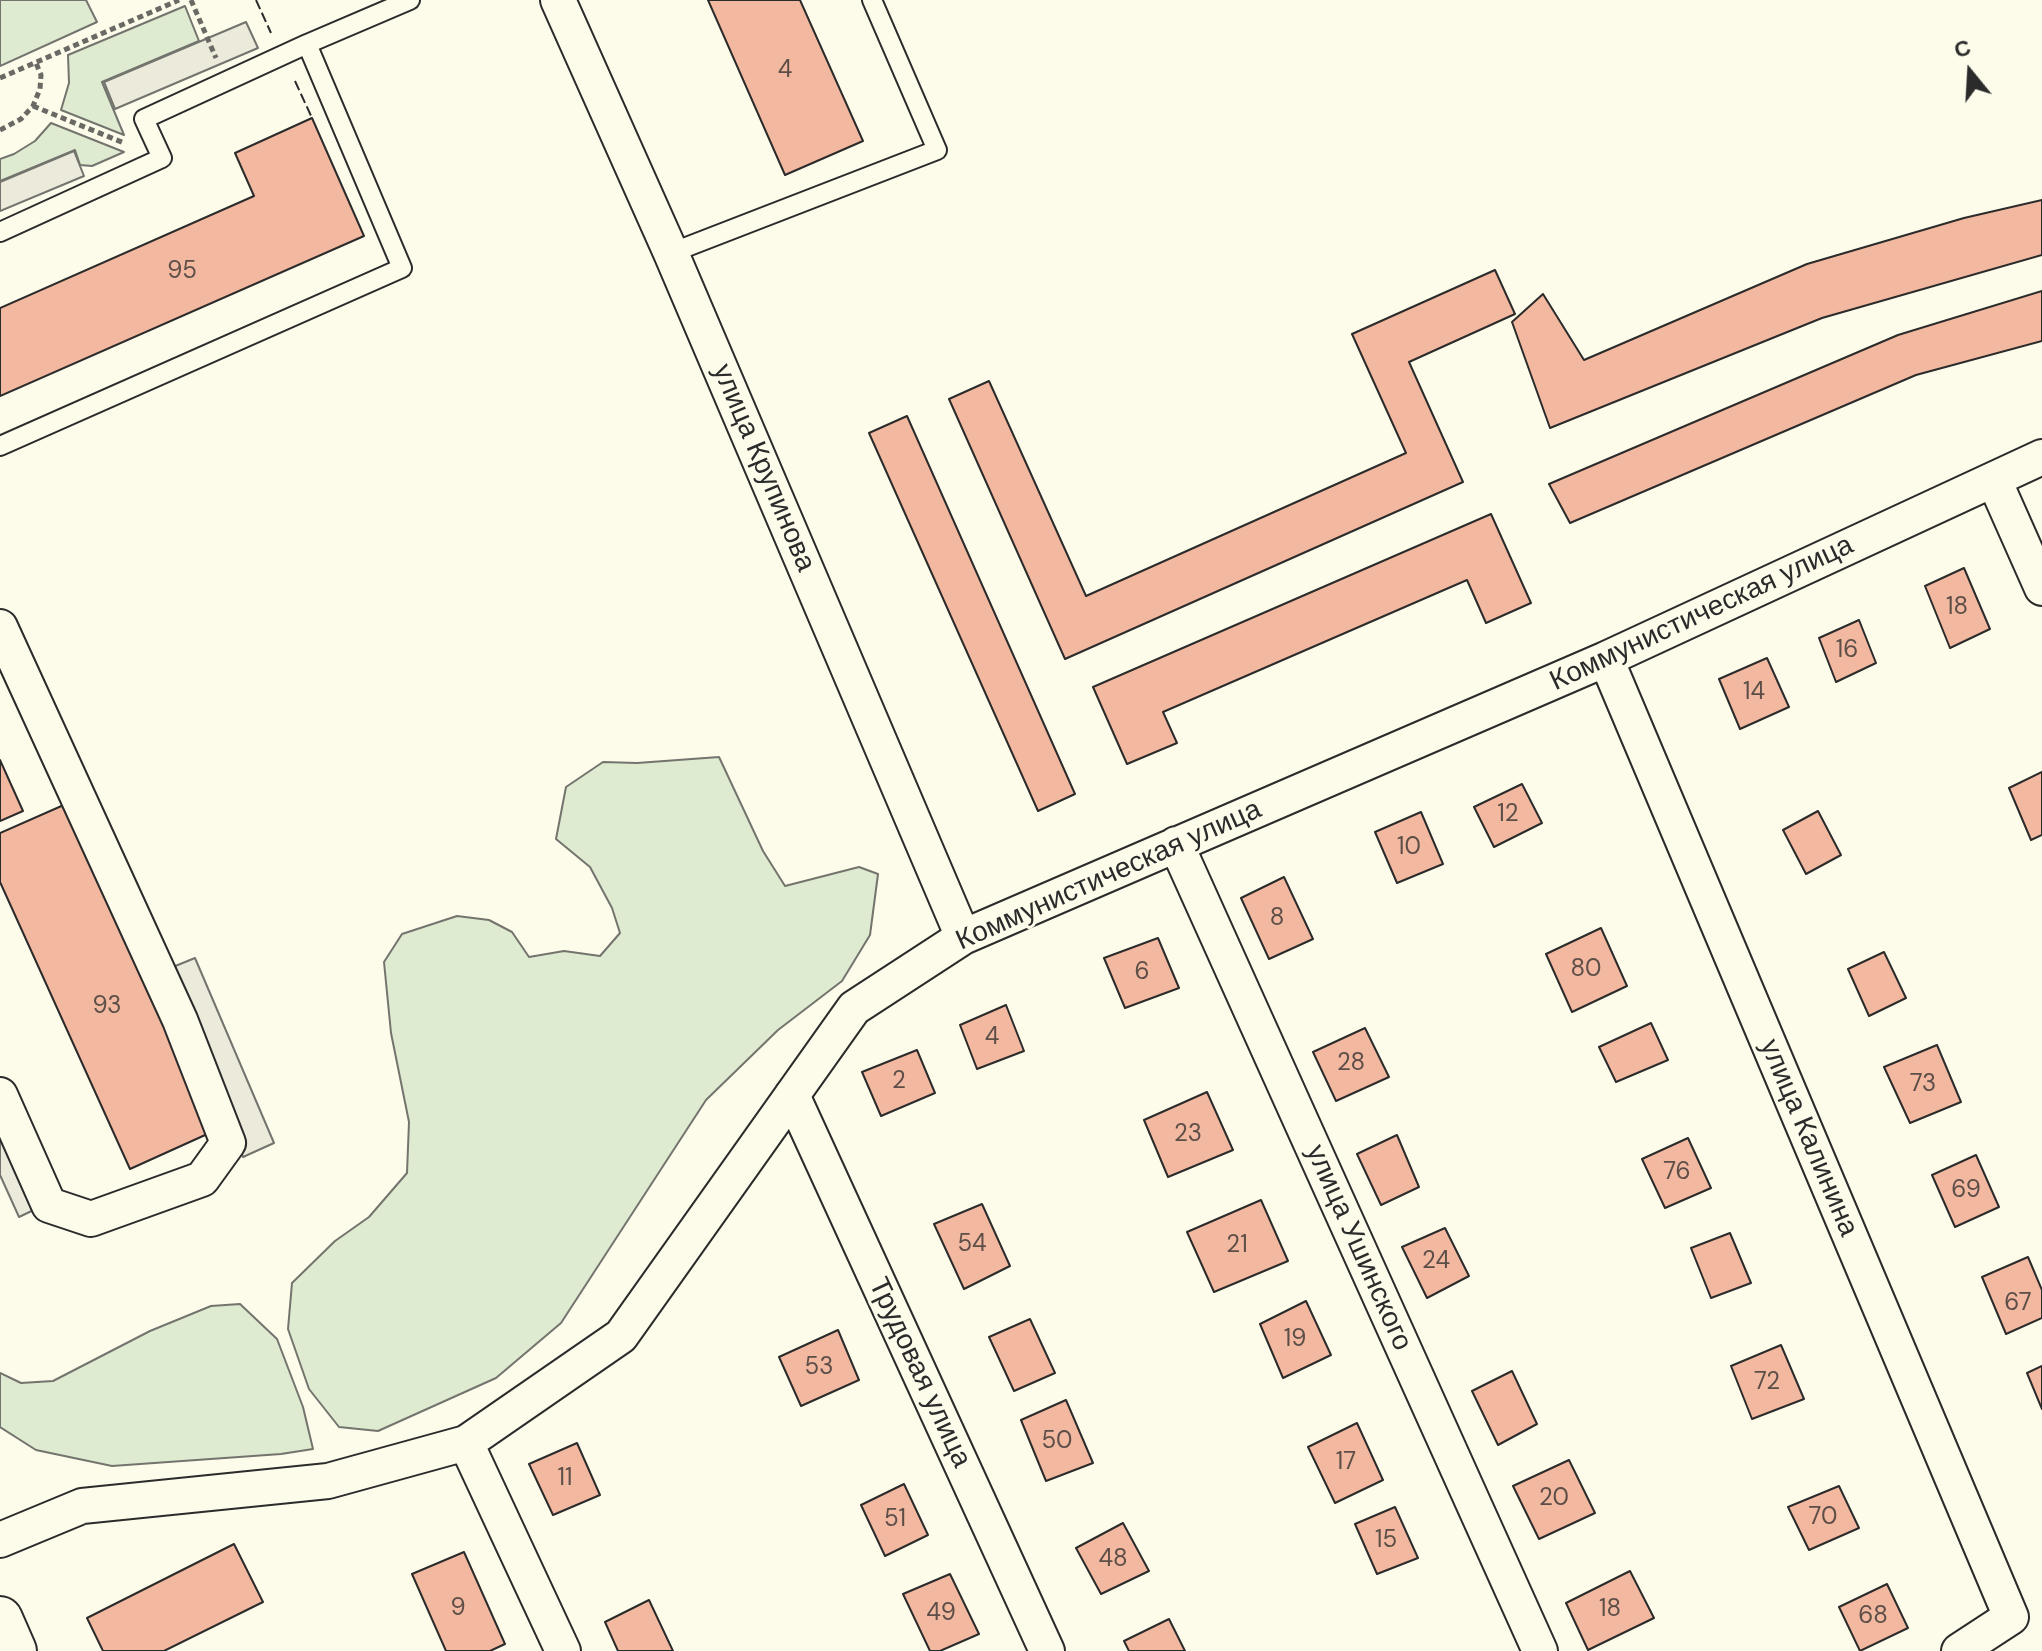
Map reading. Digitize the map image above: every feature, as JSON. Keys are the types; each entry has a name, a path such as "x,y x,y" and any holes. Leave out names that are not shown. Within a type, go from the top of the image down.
{"street":[{"name":"улица Крупинова","path":"558,0 671,253 963,937"},
{"name":"Коммунистическая улица","path":"0,1540 82,1506 328,1481 466,1443 621,1336 854,1008 963,937 1606,659 2042,457"},
{"path":"1994,480 2042,588"},
{"path":"0,627 180,1020 228,1143 202,1179 91,1219 49,1205 0,1095"},
{"name":"улица Калинина","path":"1606,659 2011,1617 1959,1651"},
{"name":"улица Ушинского","path":"1176,844 1540,1651"},
{"name":"Трудовая улица","path":"792,1095 1047,1651"},
{"path":"466,1443 563,1651"},
{"path":"0,1619 14,1651"}],"lane":[{"path":"0,232 162,158 144,119 410,0"},
{"path":"671,253 937,150 872,0"},
{"path":"0,446 402,268 307,44"}],"path":[{"path":"0,78 179,0"},
{"path":"191,0 226,81"},
{"path":"0,130 21,119 33,106 40,89 41,75 36,62"},
{"path":"33,106 162,158"}],"green space":[{"path":"0,0 86,0 97,22 0,66"},
{"path":"185,6 199,41 102,82 124,135 61,110 69,83 68,55"},
{"path":"51,123 124,152 92,166 80,165 75,150 0,181 0,159 35,141"},
{"path":"719,757 763,851 785,886 859,867 878,874 870,935 842,981 778,1030 706,1100 561,1323 496,1378 378,1431 339,1427 309,1389 288,1329 292,1283 335,1241 369,1217 407,1173 409,1122 391,1033 384,962 402,934 457,916 489,920 512,932 529,957 564,951 600,956 620,933 612,908 590,867 556,839 566,787 603,762 637,763"},
{"path":"240,1304 277,1339 303,1407 313,1449 112,1466 36,1450 0,1427 0,1373 21,1383 53,1381 150,1331 211,1306"}],"shaded area":[{"path":"246,22 258,48 115,109 104,82"},
{"path":"74,151 84,176 0,211 0,182"},
{"path":"195,958 274,1143 243,1157 163,971"},
{"path":"0,1112 42,1206 19,1217 0,1175"}],"building":[{"path":"708,0 800,0 863,141 785,175"},
{"path":"312,118 364,236 0,396 0,308 254,196 235,153"},
{"path":"2042,200 2042,255 1822,318 1550,428 1512,322 1543,294 1584,360 1807,264 1964,218"},
{"path":"1495,270 1515,314 1409,362 1463,482 1065,659 949,399 989,381 1086,596 1406,453 1352,334"},
{"path":"2042,291 2042,341 1916,375 1570,523 1549,484 1898,335"},
{"path":"907,416 1075,794 1038,811 869,433"},
{"path":"1491,514 1531,603 1486,623 1467,580 1163,712 1177,743 1127,764 1093,687"},
{"path":"1964,568 1990,629 1950,648 1925,586"},
{"path":"1859,620 1876,663 1836,682 1819,638"},
{"path":"1767,658 1789,707 1740,729 1719,679"},
{"path":"0,760 23,811 0,821"},
{"path":"2042,772 2042,835 2031,840 2009,788"},
{"path":"1522,784 1542,823 1494,847 1474,807"},
{"path":"66,804 214,1131 130,1169 0,882 0,833"},
{"path":"1818,811 1841,855 1806,874 1783,830"},
{"path":"1421,812 1443,864 1397,883 1375,832"},
{"path":"1284,877 1313,939 1269,959 1241,898"},
{"path":"1601,928 1627,986 1572,1012 1546,954"},
{"path":"1158,938 1179,988 1125,1008 1104,958"},
{"path":"1884,952 1906,998 1869,1016 1848,969"},
{"path":"1006,1005 1024,1051 977,1069 960,1025"},
{"path":"1651,1023 1668,1060 1616,1082 1599,1047"},
{"path":"1365,1028 1389,1077 1336,1101 1313,1052"},
{"path":"1937,1045 1961,1102 1910,1123 1884,1067"},
{"path":"917,1050 935,1093 881,1116 862,1072"},
{"path":"1207,1092 1233,1150 1168,1177 1144,1120"},
{"path":"1397,1135 1419,1187 1381,1205 1357,1154"},
{"path":"1688,1138 1711,1188 1665,1208 1642,1159"},
{"path":"1976,1155 1999,1207 1955,1227 1932,1175"},
{"path":"1261,1200 1288,1261 1214,1292 1187,1232"},
{"path":"982,1204 1010,1266 964,1289 934,1224"},
{"path":"1445,1228 1469,1276 1427,1298 1402,1247"},
{"path":"1730,1233 1751,1283 1711,1298 1691,1248"},
{"path":"2028,1257 2042,1290 2042,1318 2006,1334 1982,1277"},
{"path":"1306,1301 1331,1355 1283,1378 1260,1324"},
{"path":"1030,1319 1055,1373 1014,1391 989,1337"},
{"path":"838,1330 859,1380 801,1406 779,1357"},
{"path":"1781,1345 1804,1399 1752,1419 1731,1366"},
{"path":"2042,1366 2042,1409 2027,1373"},
{"path":"1512,1371 1537,1424 1498,1445 1472,1391"},
{"path":"1066,1400 1093,1463 1046,1481 1021,1420"},
{"path":"1357,1423 1383,1480 1335,1503 1308,1447"},
{"path":"577,1443 600,1495 553,1515 529,1464"},
{"path":"1569,1460 1595,1513 1539,1539 1513,1486"},
{"path":"904,1484 928,1535 885,1556 861,1505"},
{"path":"1839,1486 1859,1528 1809,1550 1788,1507"},
{"path":"1395,1507 1418,1558 1377,1574 1355,1524"},
{"path":"1123,1523 1149,1571 1101,1594 1076,1548"},
{"path":"234,1544 263,1602 164,1651 103,1651 87,1618"},
{"path":"464,1552 505,1644 490,1651 446,1651 412,1574"},
{"path":"1630,1571 1654,1618 1588,1650 1566,1603"},
{"path":"950,1574 979,1634 940,1651 930,1651 903,1594"},
{"path":"1887,1584 1908,1628 1860,1651 1839,1607"},
{"path":"649,1600 673,1651 618,1651 605,1622"},
{"path":"1169,1619 1185,1651 1129,1651 1124,1641"}],"fence":[{"path":"256,0 271,33"},
{"path":"295,81 312,118"}]}
